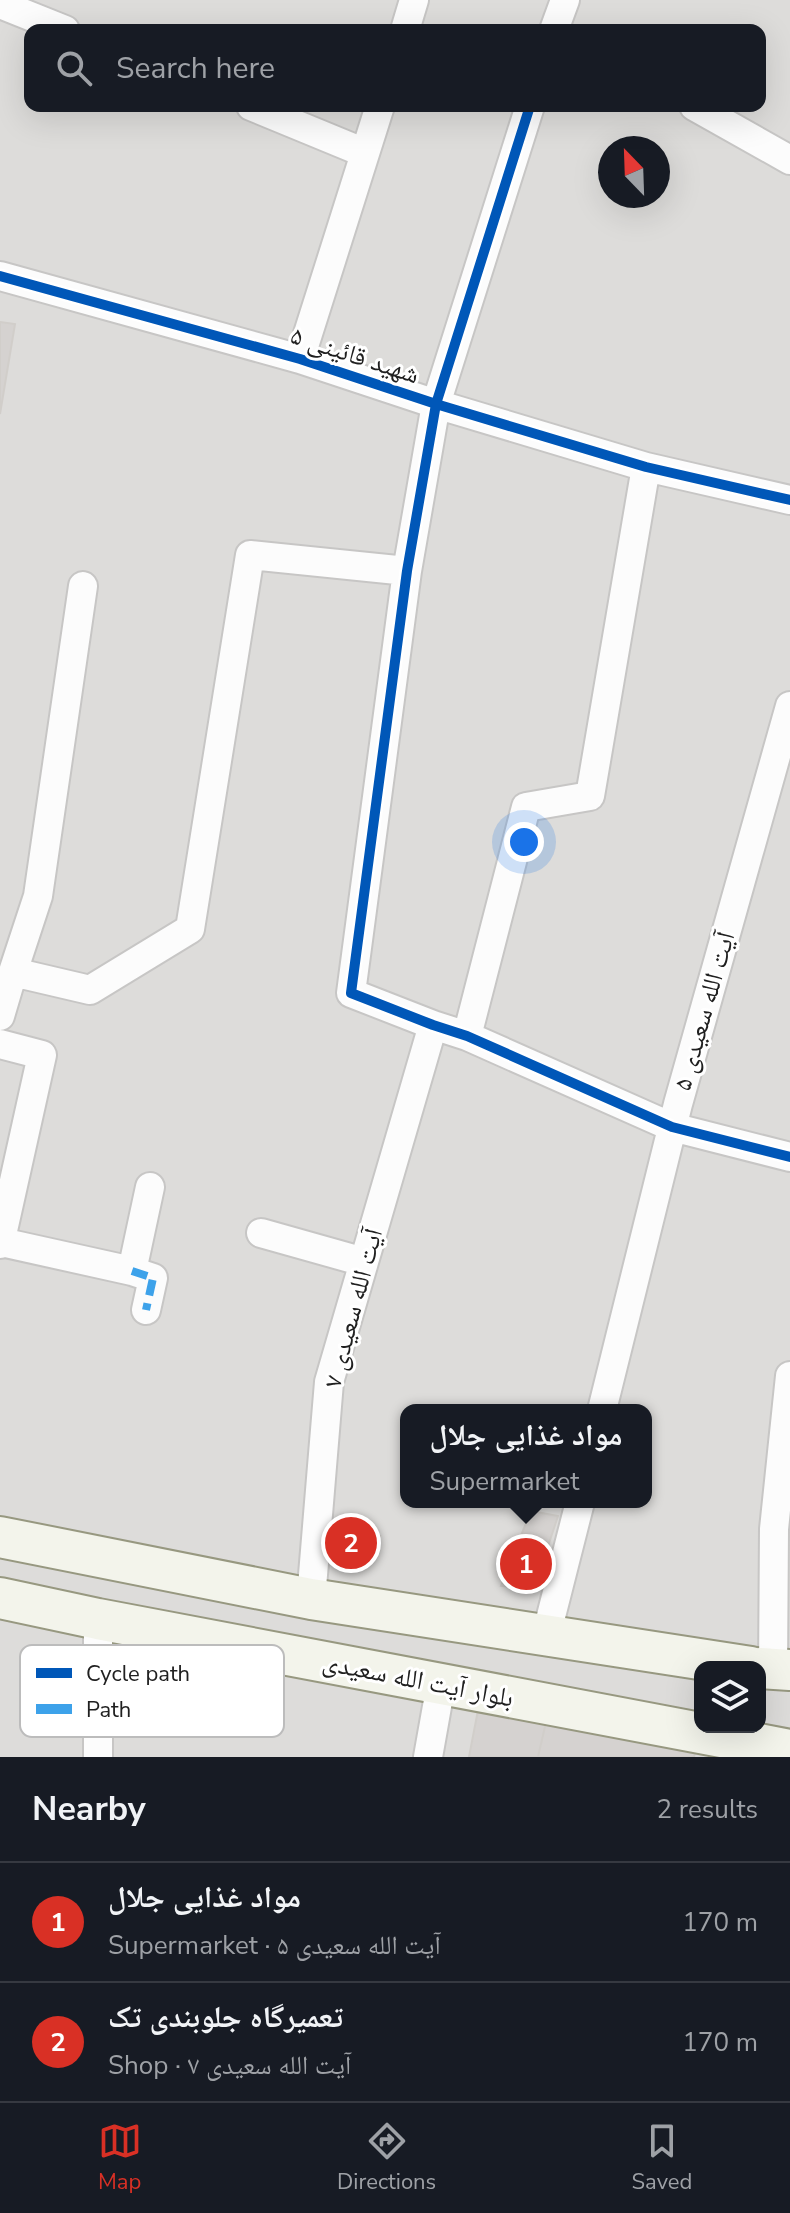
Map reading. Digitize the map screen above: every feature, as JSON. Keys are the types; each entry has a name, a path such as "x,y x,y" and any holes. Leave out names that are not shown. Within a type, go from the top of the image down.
{"main road":[{"path":"0,1537 311,1599 768,1669"},
{"name":"بلوار آیت الله سعیدی","path":"0,1598 235,1645"},
{"name":"بلوار آیت الله سعیدی","path":"284,1654 787,1752"}],"street":[{"path":"407,24 414,0"},
{"path":"558,24 565,0"},
{"path":"0,4 50,24"},
{"path":"266,112 365,153"},
{"path":"300,359 378,112"},
{"path":"528,112 436,404 407,571 351,993 467,1036 672,1127 790,1157"},
{"path":"705,112 790,160"},
{"name":"شهید قائینی ۵","path":"0,276 300,359 436,404 646,467 790,500"},
{"path":"467,1036 526,807 590,796 646,467"},
{"path":"13,972 90,990 190,929 250,555 407,571"},
{"path":"0,1016 38,896 83,586"},
{"name":"آیت الله سعیدی ۵","path":"603,1404 672,1127 790,706"},
{"name":"آیت الله سعیدی ۷","path":"311,1599 329,1382 433,1025"},
{"path":"0,1044 42,1055 0,1243 153,1278 146,1310"},
{"path":"132,1271 150,1187"},
{"path":"261,1233 364,1262"},
{"path":"768,1669 774,1529 790,1376"},
{"path":"546,1636 578,1508"},
{"path":"98,1619 98,1645"},
{"path":"428,1757 441,1684"}],"shaded area":[{"path":"0,0 790,0 790,1757 0,1757"}],"building":[{"path":"0,322 15,324 0,414"},
{"path":"531,1511 558,1516 549,1543 520,1538"},
{"path":"325,1530 380,1536 372,1561 323,1549"},
{"path":"520,1538 549,1543 534,1589 501,1586"},
{"path":"479,1705 547,1718 538,1757 469,1757"},
{"path":"547,1718 696,1749 694,1757 538,1757"}],"marked path":[{"path":"132,1271 153,1278 146,1310"}],"cycle path":[{"path":"528,112 436,404 407,571 351,993 467,1036 672,1127 790,1157"},
{"path":"0,276 300,359 436,404 646,467 790,500"}],"place":[{"name":"تعمیرگاه جلوبندی تک","path":"351,1543"},
{"name":"مواد غذایی جلال","path":"526,1564"}]}
